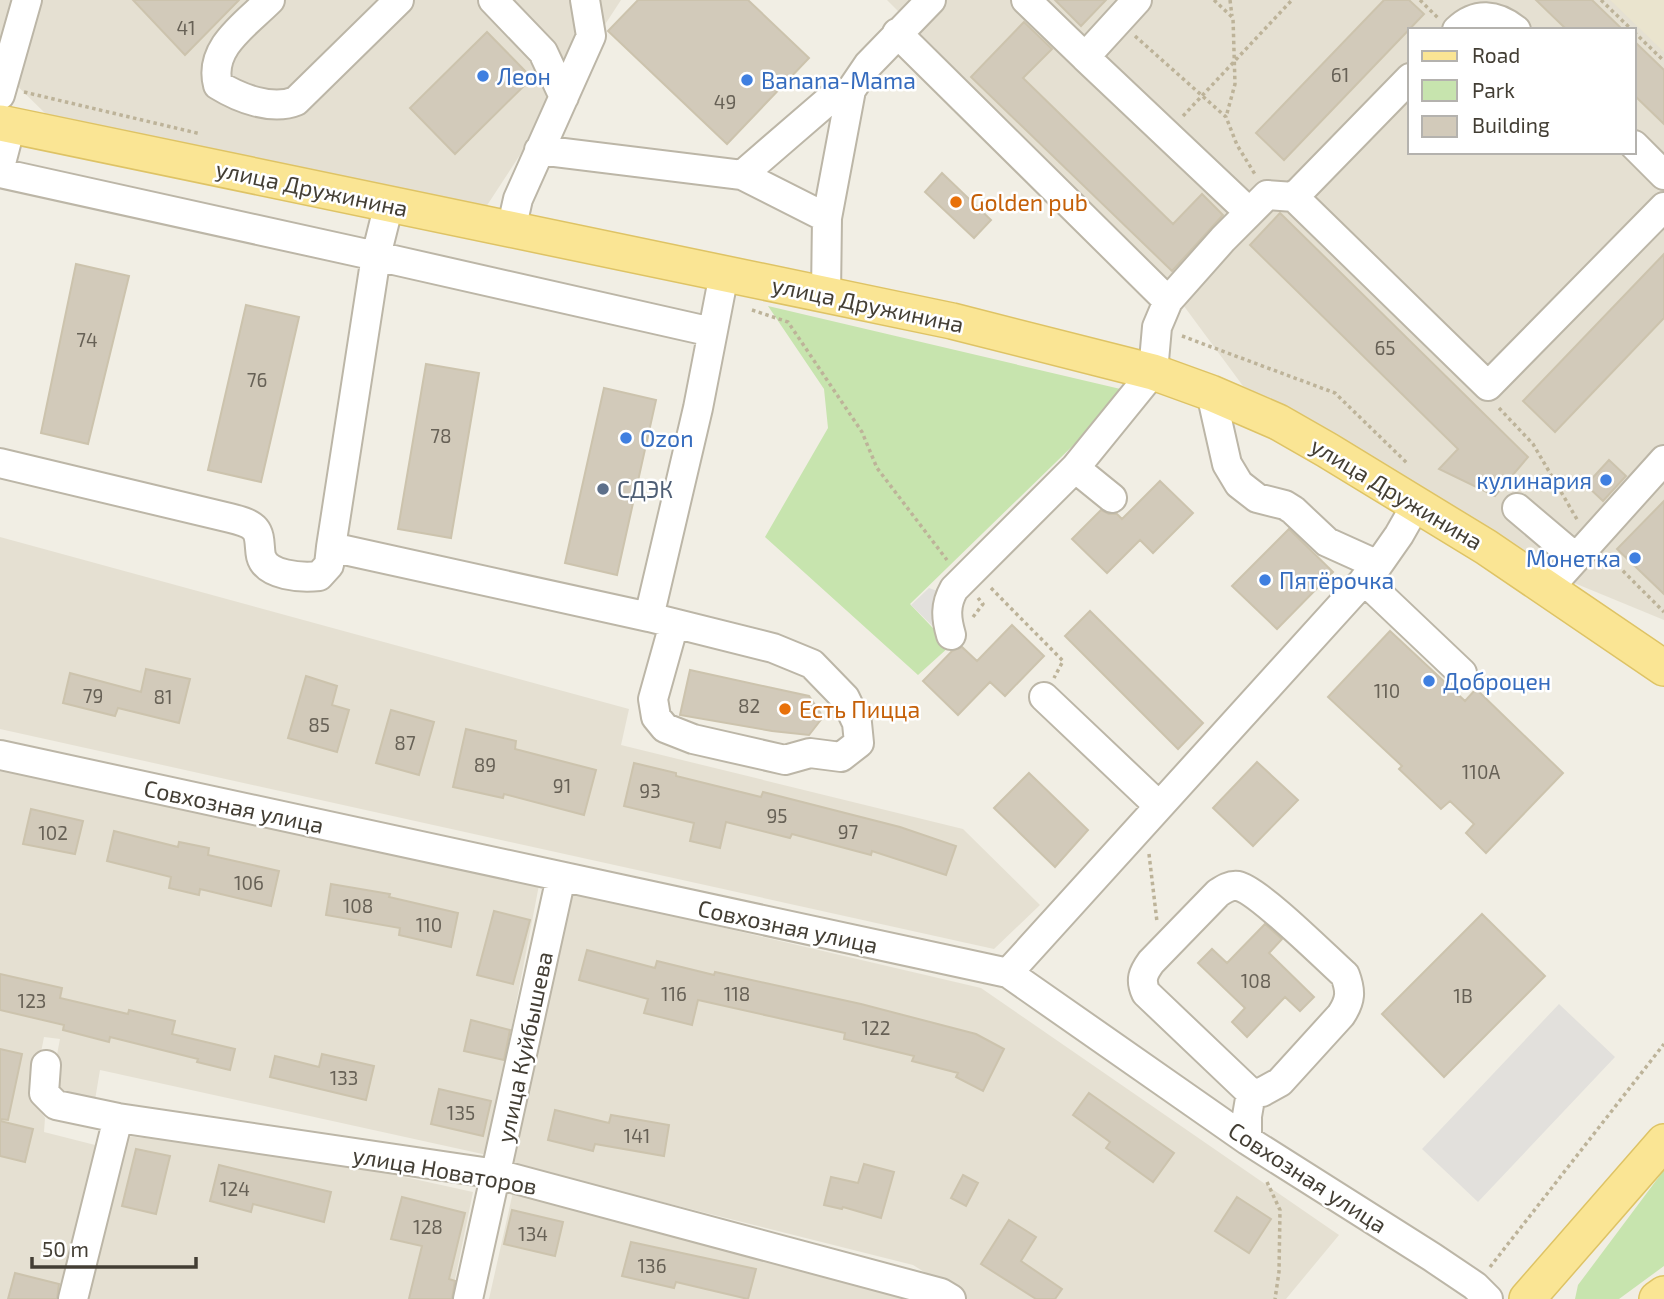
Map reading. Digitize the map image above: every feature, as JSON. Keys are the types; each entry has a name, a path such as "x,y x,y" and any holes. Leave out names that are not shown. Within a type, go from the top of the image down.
{"main road":[{"name":"улица Дружинина","path":"4,114 511,230 721,286 826,294 953,320 1153,372 1278,422 1327,450 1486,547 1664,668"},
{"path":"1531,1297 1664,1142"},
{"path":"1657,1299 1664,1294"}],"street":[{"path":"0,167 5,57 27,0"},
{"path":"270,0 225,45 217,58 214,72 218,85 231,93 251,100 286,105 296,102 399,0"},
{"path":"493,0 543,52 564,97"},
{"path":"511,230 518,199 591,36 585,0"},
{"path":"826,294 827,218 851,90 868,65 931,0"},
{"path":"1026,0 1167,133 1270,201 1488,386 1664,206"},
{"path":"1085,57 1137,0"},
{"path":"1450,26 1479,17 1494,16 1513,28"},
{"path":"897,33 1168,301"},
{"path":"960,629 946,618 949,598 967,574 1075,468 1153,372 1157,327 1168,301 1270,201 1408,80"},
{"path":"742,175 830,99 851,90"},
{"path":"1636,147 1664,175"},
{"path":"539,150 742,175 827,218"},
{"path":"0,173 712,332"},
{"path":"0,463 248,524 259,536 264,564 271,569 305,577 319,576 329,565 376,256 389,204"},
{"path":"331,547 662,620 773,648 811,664 845,698 857,723 859,743 841,757 810,753 785,760 693,739 665,728 656,717 653,699 662,620 721,286"},
{"path":"1211,393 1227,464 1238,484 1257,498 1285,505 1293,510 1327,542 1371,572 1462,673"},
{"path":"1548,589 1664,460"},
{"path":"1075,468 1112,498"},
{"path":"1008,973 1371,572 1399,535 1416,505"},
{"path":"1517,508 1576,558"},
{"path":"1044,697 1152,813"},
{"name":"Совхозная улица","path":"0,755 1008,973 1247,1140 1482,1293"},
{"name":"улица Куйбышева","path":"468,1299 561,877"},
{"path":"1239,886 1259,898 1345,975 1350,989 1348,1004 1341,1015 1280,1082 1262,1092 1251,1093 1146,993 1142,984 1143,972 1218,893 1228,887 1239,886"},
{"name":"улица Новаторов","path":"46,1065 44,1093 56,1105 118,1118 497,1174 941,1293 951,1299"},
{"path":"1247,1140 1251,1093"},
{"path":"73,1299 118,1118"}],"path":[{"path":"1214,0 1233,18"},
{"path":"1226,117 1235,84 1230,0"},
{"path":"1167,133 1292,0"},
{"path":"1420,0 1450,26"},
{"path":"1601,0 1630,28"},
{"path":"1118,20 1226,117 1237,145 1270,201"},
{"path":"1636,34 1664,61"},
{"path":"721,286 788,322 862,432 877,468 967,574 1063,661 1044,697"},
{"path":"1157,327 1335,393 1411,467"},
{"path":"1488,386 1486,395 1533,444 1579,523"},
{"path":"1605,554 1664,612"},
{"path":"960,629 983,604 967,574"},
{"path":"1152,813 1160,952"},
{"path":"1482,1293 1664,1044"},
{"path":"1247,1140 1280,1210 1279,1272 1275,1299"}],"shaded area":[{"path":"0,0 621,0 484,210 49,117 0,69"},
{"path":"887,0 1664,0 1664,620 1545,571 1486,531 1243,386 1161,275"},
{"path":"1610,0 1664,0 1664,52"},
{"path":"0,537 629,709 621,745 963,829 1040,905 994,949 0,729"},
{"path":"929,588 946,594 951,644 911,605"},
{"path":"0,769 539,885 487,1155 100,1070 95,1100 50,1091 60,1039 44,1037 32,1098 45,1118 44,1132 103,1147 67,1299 0,1299"},
{"path":"571,892 981,988 1339,1235 1286,1299 968,1299 913,1265 511,1164"},
{"path":"1559,1004 1615,1057 1478,1202 1422,1149"},
{"path":"126,1136 314,1157 473,1192 451,1299 84,1299"},
{"path":"513,1192 910,1299 489,1299"}],"green space":[{"path":"768,306 1129,391 910,604 950,646 918,675 765,537 828,428 824,389"},
{"path":"1664,1170 1664,1266 1619,1299 1575,1299 1578,1285"}],"building":[{"path":"133,0 239,0 185,55"},
{"path":"638,0 748,0 809,58 727,144 608,31"},
{"path":"1055,0 1106,0 1081,26"},
{"path":"1384,0 1409,0 1424,14 1284,160 1256,133"},
{"path":"1536,0 1592,0 1621,28 1565,28"},
{"path":"1024,22 1052,49 1023,78 1173,224 1202,194 1223,215 1172,271 971,77"},
{"path":"487,32 532,78 455,154 410,108"},
{"path":"1636,43 1664,70 1664,124 1636,97"},
{"path":"942,173 991,220 974,238 925,192"},
{"path":"1280,213 1528,457 1495,496 1439,469 1458,449 1250,245"},
{"path":"1664,254 1664,318 1555,432 1523,401"},
{"path":"76,264 129,276 88,444 41,433"},
{"path":"246,305 299,317 261,482 208,470"},
{"path":"426,364 479,373 451,538 398,529"},
{"path":"604,388 656,400 617,575 565,563"},
{"name":"кулинария","path":"1609,460 1626,476 1603,501 1586,485"},
{"path":"1160,481 1193,513 1153,553 1140,540 1107,573 1072,539 1101,510 1117,514 1122,519"},
{"name":"Монетка","path":"1664,501 1664,594 1617,549"},
{"path":"1289,529 1333,572 1277,629 1232,586"},
{"path":"1090,611 1203,723 1178,749 1065,636"},
{"path":"1012,625 1044,656 1005,696 990,682 958,715 923,681 952,651 962,647 977,661"},
{"path":"1390,631 1465,701 1476,689 1563,773 1486,853 1466,833 1474,824 1450,801 1441,809 1399,769 1402,766 1328,697"},
{"path":"146,669 190,679 179,723 118,708 115,716 63,703 70,673 141,692"},
{"path":"690,670 809,696 823,717 809,735 680,715"},
{"path":"306,676 337,686 332,705 349,710 337,752 288,738"},
{"path":"391,710 434,722 419,775 376,763"},
{"path":"466,729 516,741 515,749 596,770 584,815 504,794 503,798 453,787"},
{"path":"1257,762 1298,800 1253,846 1213,808"},
{"path":"634,763 761,797 763,792 900,827 956,846 946,875 872,851 871,855 792,834 790,838 726,822 720,848 690,841 694,823 624,806"},
{"path":"1029,773 1088,830 1055,867 994,808"},
{"path":"31,809 83,821 75,854 23,844"},
{"path":"114,831 178,847 179,842 209,848 208,855 279,871 271,906 200,889 199,895 169,888 171,877 107,861"},
{"path":"331,884 390,894 389,897 458,913 451,947 399,935 400,928 326,915"},
{"path":"494,911 530,920 513,984 477,975"},
{"path":"1482,914 1545,976 1444,1077 1382,1014"},
{"path":"1265,924 1282,939 1269,953 1314,997 1300,1011 1285,997 1247,1037 1232,1022 1245,1008 1198,963 1212,949 1227,963"},
{"path":"587,950 655,968 657,961 861,1004 976,1034 1004,1049 983,1091 956,1077 958,1073 912,1061 914,1056 844,1039 845,1033 698,1000 692,1025 644,1013 648,999 579,980"},
{"path":"0,974 62,988 60,998 128,1014 129,1010 175,1021 172,1034 235,1049 230,1070 197,1062 198,1059 110,1037 109,1042 63,1030 64,1025 0,1010"},
{"path":"471,1020 510,1030 504,1060 464,1051"},
{"path":"0,1049 22,1054 8,1120 0,1119"},
{"path":"322,1054 374,1066 366,1100 270,1077 275,1056 319,1067"},
{"path":"439,1089 491,1101 483,1136 431,1124"},
{"path":"1089,1093 1174,1153 1153,1182 1106,1148 1110,1142 1073,1115"},
{"path":"555,1110 609,1123 611,1115 669,1125 664,1156 595,1144 593,1151 548,1140"},
{"path":"0,1121 33,1129 25,1162 0,1156"},
{"path":"136,1149 170,1156 156,1214 122,1206"},
{"path":"864,1164 894,1172 881,1218 843,1207 824,1205 831,1177 858,1183"},
{"path":"219,1165 331,1192 324,1222 253,1204 251,1212 210,1201"},
{"path":"963,1175 978,1183 966,1206 951,1198"},
{"path":"402,1197 465,1213 449,1279 455,1281 452,1299 409,1299 422,1246 391,1239"},
{"path":"1237,1197 1271,1219 1249,1253 1215,1231"},
{"path":"512,1210 563,1222 555,1256 504,1244"},
{"path":"1009,1220 1036,1237 1021,1261 1062,1289 1055,1299 1036,1299 981,1264"},
{"path":"631,1242 756,1269 748,1299 676,1282 674,1288 622,1276"},
{"path":"15,1273 59,1284 57,1299 8,1299"}],"place":[{"name":"Леон","path":"483,76"},
{"name":"Banana-Mama","path":"747,80"},
{"name":"Golden pub","path":"956,202"},
{"name":"Ozon","path":"626,438"},
{"name":"кулинария","path":"1606,480"},
{"name":"СДЭК","path":"603,489"},
{"name":"Монетка","path":"1635,558"},
{"name":"Пятёрочка","path":"1265,580"},
{"name":"Доброцен","path":"1429,681"},
{"name":"Есть Пицца","path":"785,709"}]}
